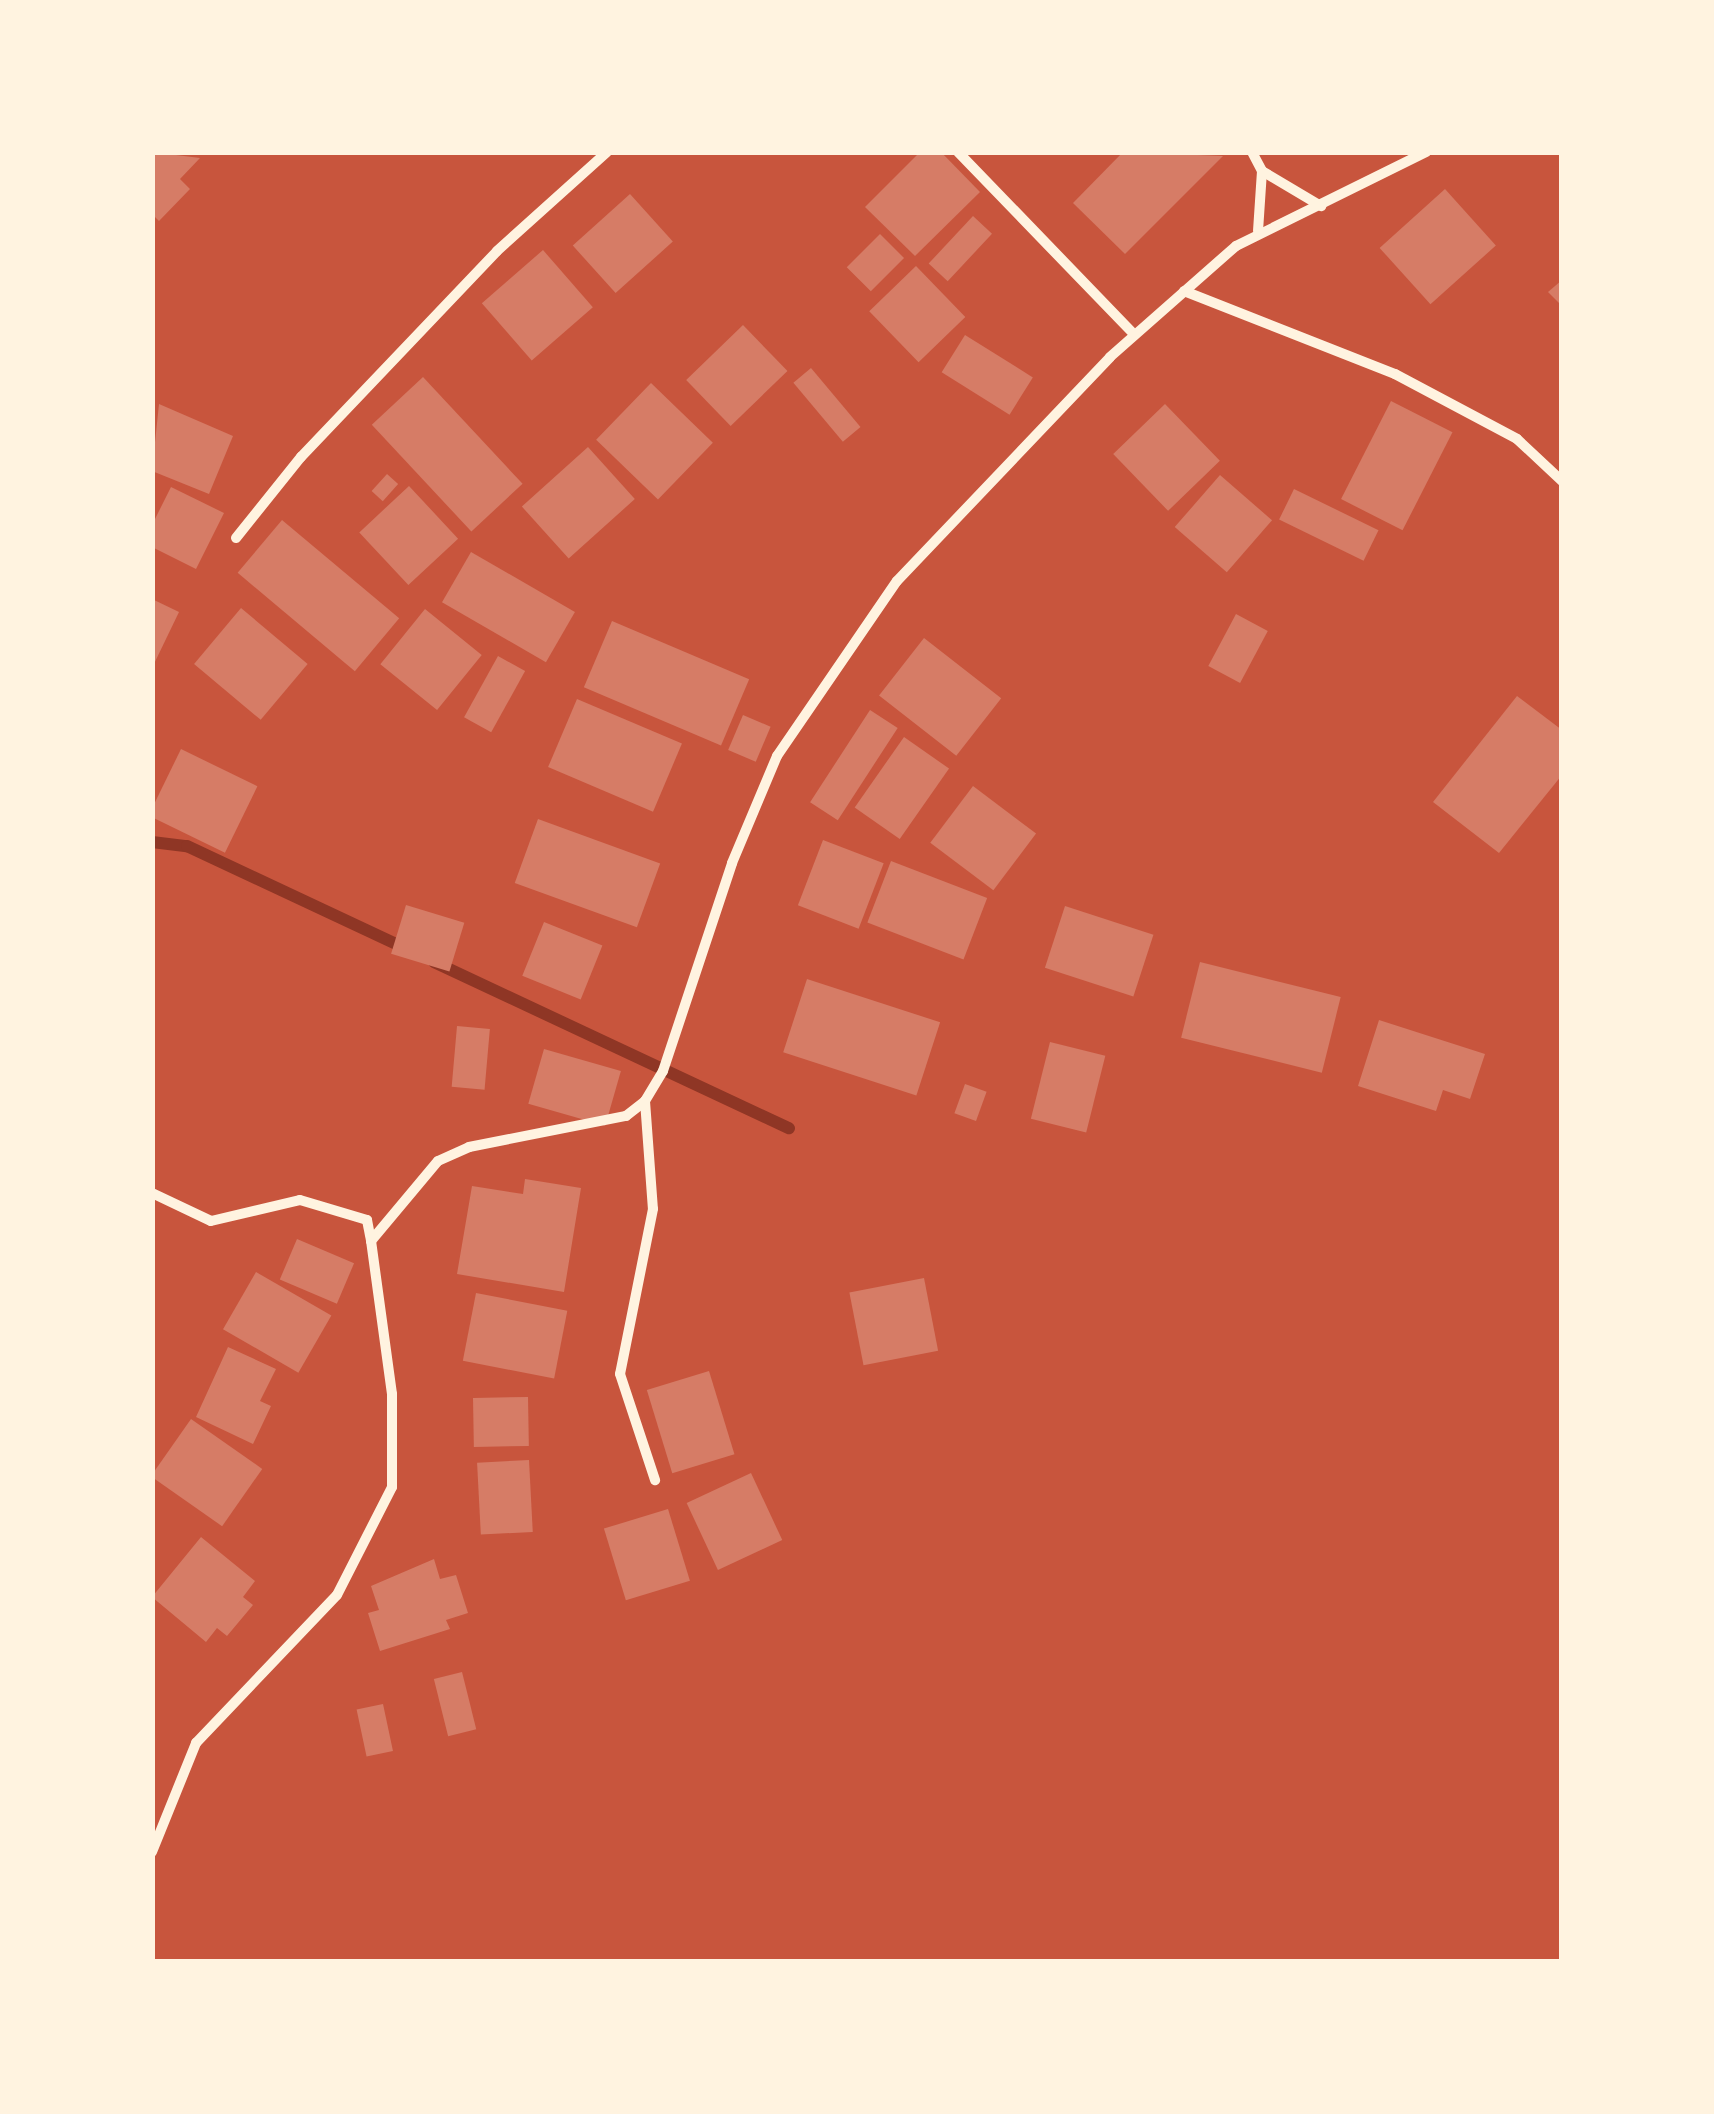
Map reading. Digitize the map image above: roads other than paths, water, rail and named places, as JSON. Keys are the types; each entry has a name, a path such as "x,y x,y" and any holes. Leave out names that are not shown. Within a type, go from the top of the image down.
{"street":[{"path":"236,538 301,456 498,251 608,152"},
{"path":"958,152 1130,331"},
{"path":"1252,152 1262,172 1258,231"},
{"path":"371,1241 438,1162 469,1147 626,1116 646,1101 663,1070 732,863 777,756 897,581 1110,357 1184,291 1258,231 1320,206 1426,152"},
{"path":"1262,172 1320,206"},
{"path":"1184,291 1395,374 1516,439 1562,481"},
{"path":"1110,357 1130,331 1164,308"},
{"path":"646,1101 653,1209 620,1374 655,1480"},
{"path":"152,1192 210,1221 300,1200 367,1220 395,1427 392,1486 338,1595 196,1743 152,1852"}],"waterway":[{"path":"152,842 187,846 407,949"},
{"path":"434,962 789,1128"}]}
